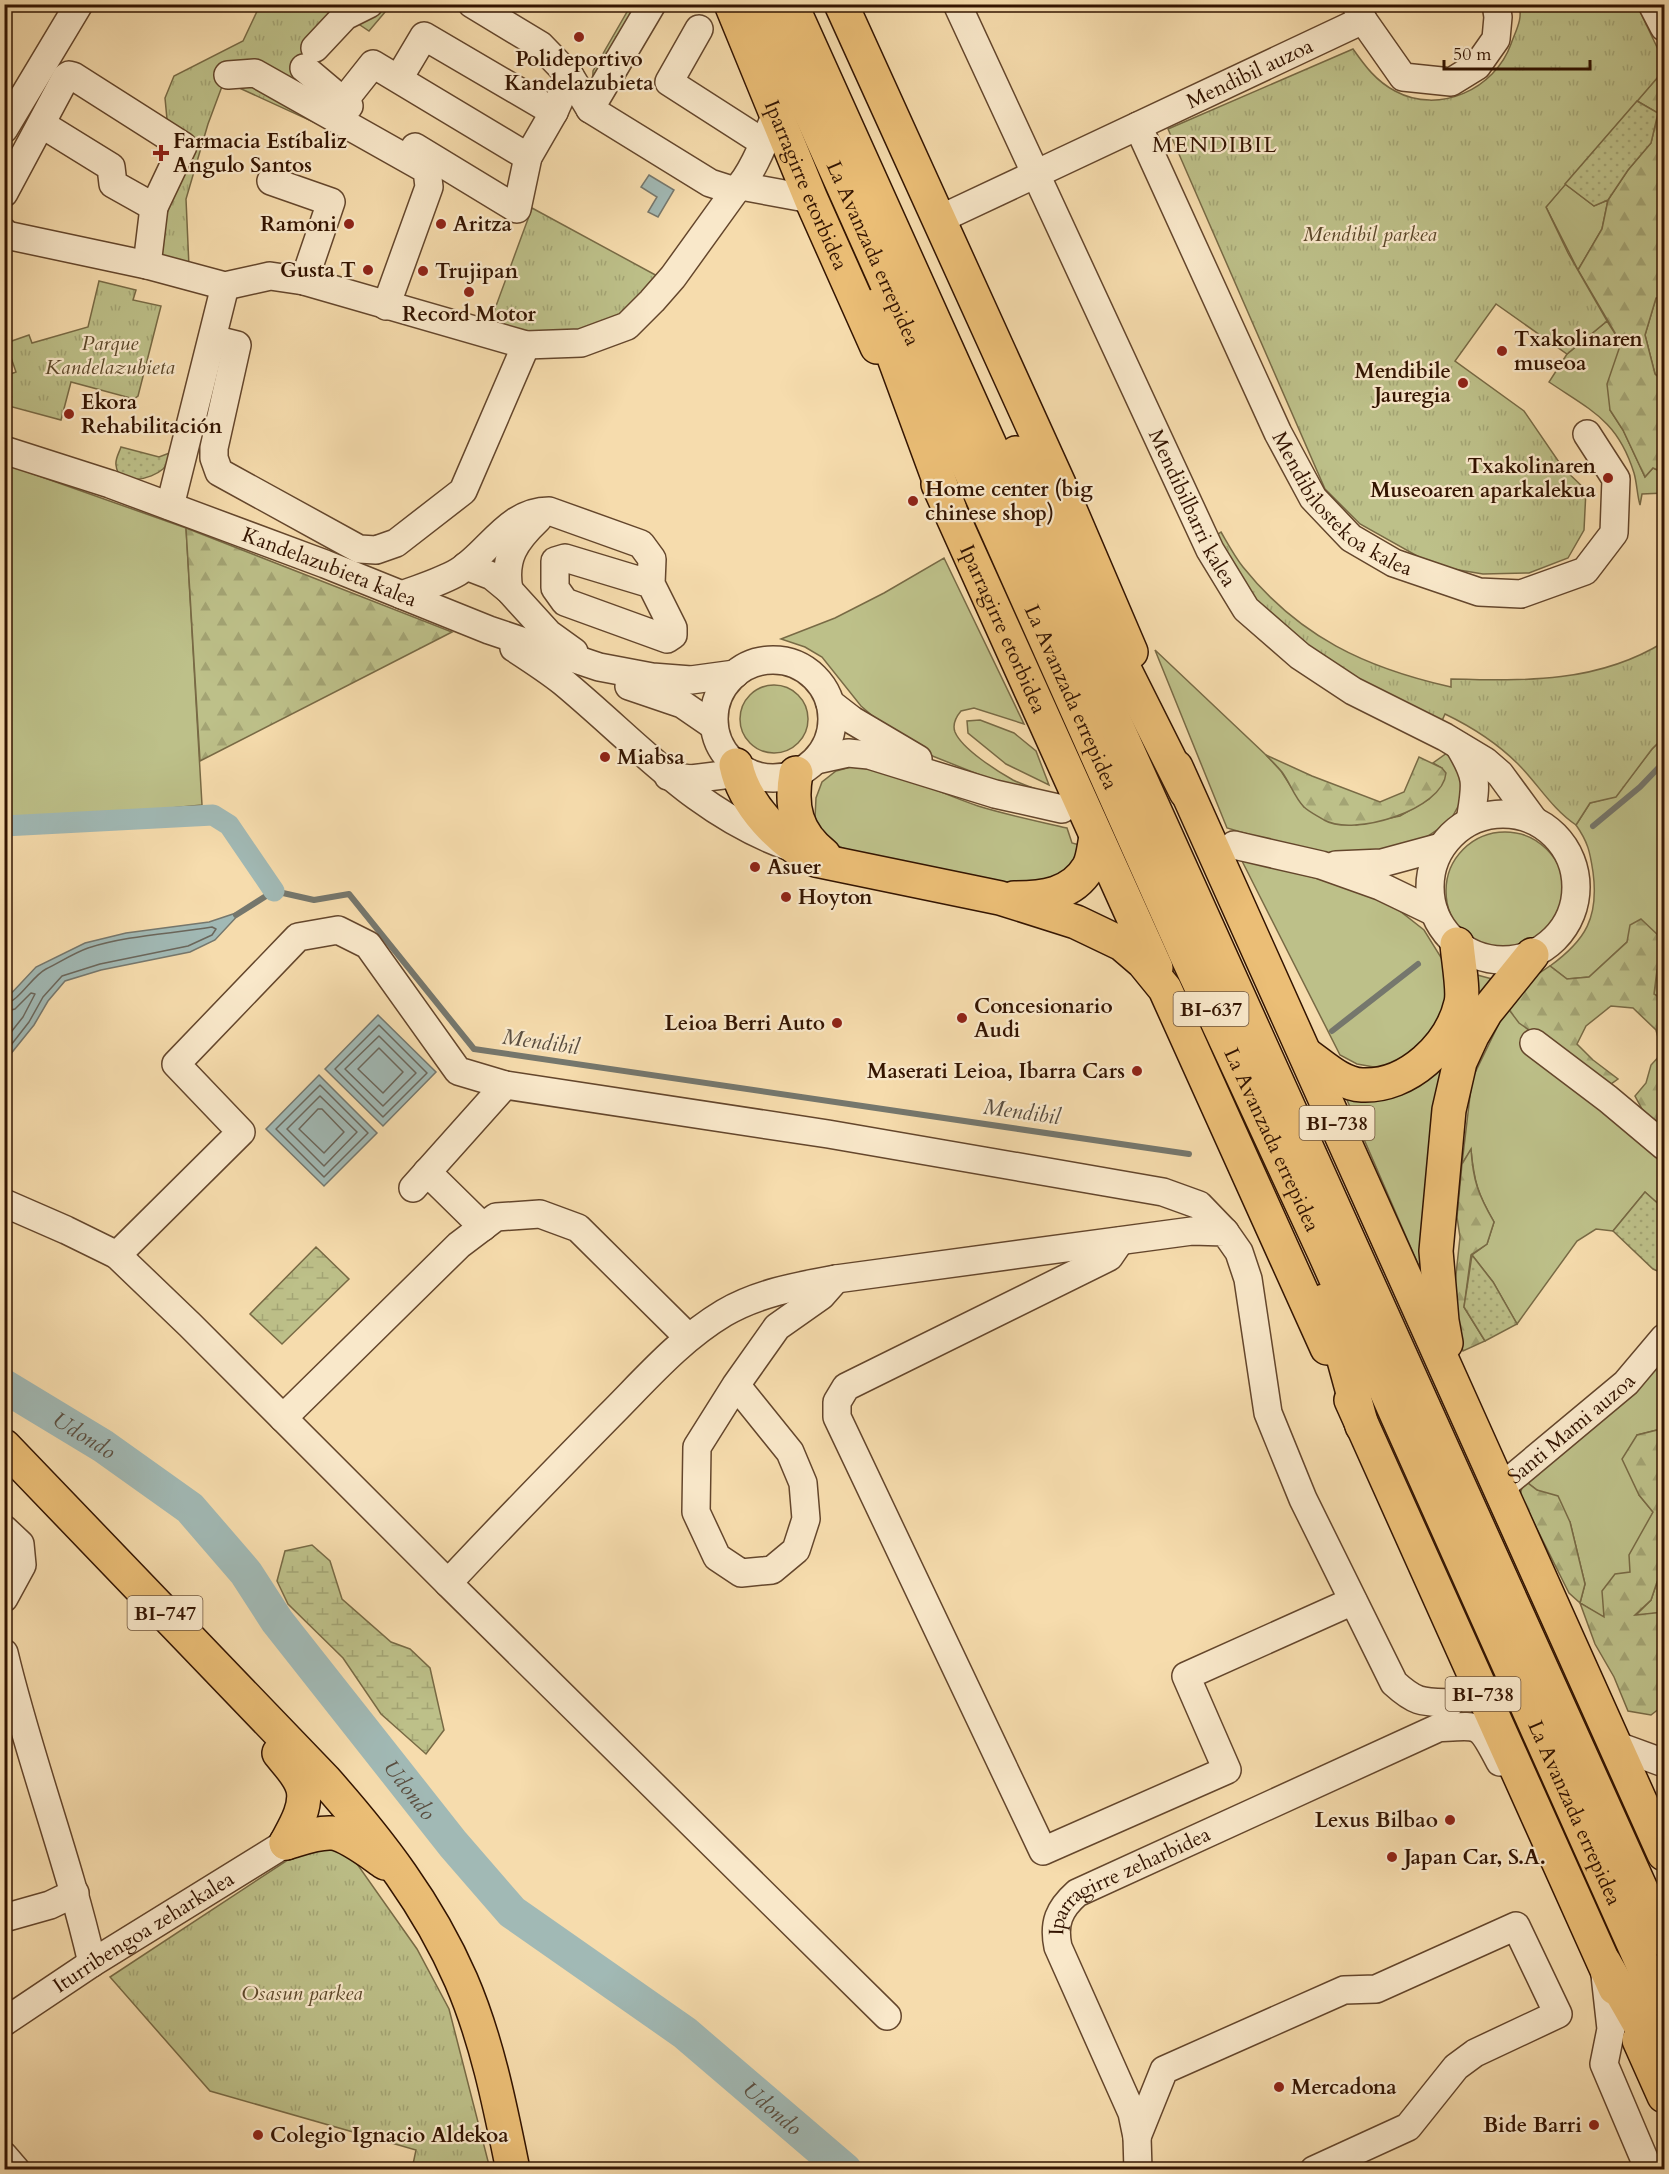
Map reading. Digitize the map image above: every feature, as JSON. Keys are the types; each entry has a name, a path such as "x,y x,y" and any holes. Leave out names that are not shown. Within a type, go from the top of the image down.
{"main road":[{"name":"Iparragirre etorbidea","path":"731,4 770,128 800,197 950,510 1165,989"},
{"name":"La Avanzada errepidea","path":"762,4 1186,954 1324,1252 1665,2012"},
{"name":"La Avanzada errepidea","path":"791,4 1665,1940"},
{"path":"841,4 1059,484 1119,624 1186,792"},
{"path":"782,47 950,510"},
{"path":"827,85 901,211 1020,461 1186,792"},
{"path":"806,767 792,801 798,822 819,851 837,866"},
{"path":"740,770 756,808 774,830 797,850 816,860 1000,898 1076,922 1122,944 1143,962 1165,989"},
{"name":"BI-738","path":"1186,792 1665,1854"},
{"path":"1000,898 1052,895 1071,887 1088,867 1096,837"},
{"path":"1306,1054 1340,1078 1361,1085 1405,1077 1447,1037 1462,1002 1457,944"},
{"path":"1186,954 1335,1331 1362,1426"},
{"path":"1453,1386 1442,1321 1436,1251 1449,1110 1460,1062 1472,1036 1505,987 1532,955"},
{"name":"BI-738","path":"1165,989 1665,2096"},
{"name":"BI-747","path":"4,1446 325,1780 367,1827 403,1875 438,1932 465,1990 482,2037 513,2169"},
{"path":"202,1651 226,1690 293,1771 303,1789 297,1823 297,1840"},
{"path":"297,1840 321,1814 325,1796 325,1780"},
{"path":"297,1840 333,1833 355,1843 403,1875"},
{"path":"1604,1962 1665,2067"}],"street":[{"path":"4,129 79,4"},
{"path":"369,4 345,16 310,58 356,106 517,209 570,76"},
{"path":"472,4 540,45 570,76 590,109 710,183 800,197"},
{"path":"590,109 652,4"},
{"name":"Mendibilbarri kalea","path":"957,4 1210,550 1246,609 1300,656 1353,691 1445,737 1485,761 1500,774 1533,819"},
{"path":"1652,4 1665,27"},
{"name":"Mendibil auzoa","path":"940,219 1138,126 1359,12 1403,77 1451,82 1477,66 1496,39 1490,19"},
{"path":"5,234 147,265 225,286 270,276 304,281 526,345 581,343 627,326 674,277 738,189 770,128 669,82 699,29"},
{"path":"399,78 424,36 546,138"},
{"path":"356,106 373,64 399,78 546,138"},
{"path":"228,75 255,73 427,170 429,187 386,306"},
{"path":"4,193 69,75 183,146 154,207 147,265"},
{"path":"43,125 111,167 112,184 154,207"},
{"name":"Mendibilostekoa kalea","path":"1138,126 1278,433 1313,498 1351,538 1394,563 1479,592 1521,594 1585,571 1614,533 1616,478 1587,434"},
{"path":"271,181 332,202 304,281"},
{"path":"170,506 225,286"},
{"name":"Kandelazubieta kalea","path":"213,339 237,345 214,448 214,458 219,472 359,549 376,550 396,543 463,491 526,345"},
{"name":"Kandelazubieta kalea","path":"4,450 110,484 489,630 600,667 652,677 692,680 735,674"},
{"path":"442,612 447,593 461,570 503,531 525,515 537,511 549,511 641,544 652,559 651,584"},
{"path":"509,590 507,576 510,554 526,531 549,511"},
{"path":"402,595 461,570 492,576 509,590 549,634 600,667"},
{"path":"489,630 562,681 668,776 702,802 759,836 797,850"},
{"name":"Kandelazubieta kalea","path":"489,630 555,663 682,704 714,726"},
{"path":"740,770 721,748 714,726 714,711 725,684 735,674 746,666 771,660 790,663 808,671 817,680 830,703 832,715 828,739 806,767"},
{"path":"830,703 852,720 905,752 995,794"},
{"path":"1459,746 1470,763 1476,782 1470,821"},
{"path":"668,776 691,779 740,770 771,778 848,753 869,756 995,794 1062,809"},
{"path":"1512,813 1533,819 1553,832 1568,851 1576,873 1576,898 1569,921 1553,941 1532,955 1513,960 1493,960 1474,955 1457,944 1443,930 1434,912 1430,890 1432,868 1441,847 1454,832 1470,821 1491,814 1512,813"},
{"path":"1234,845 1321,865 1380,886 1434,912"},
{"path":"1321,865 1382,863 1441,847"},
{"path":"117,1255 241,1132 176,1064 298,937 338,930 368,945 458,1071 505,1085 828,1134 1163,1192 1200,1205 1225,1232 1239,1252 1248,1279 1268,1413 1303,1499 1394,1683 1410,1697 1428,1702 1450,1702"},
{"path":"1534,1043 1665,1146"},
{"path":"483,1227 420,1180 505,1085"},
{"path":"4,1203 117,1255 887,2016"},
{"path":"283,1418 459,1245 496,1217 540,1214 578,1228 688,1337"},
{"path":"448,1583 502,1525 688,1337 726,1312 755,1298 797,1286 836,1279 1192,1231 1225,1232"},
{"path":"1120,1240 1109,1257 846,1388 837,1402 837,1417 1043,1851 1227,1770 1186,1676 1353,1601"},
{"path":"736,1385 790,1452 802,1483 806,1519 796,1550 772,1570 741,1573 717,1557 696,1512 697,1447 736,1385 777,1327 821,1296 836,1279"},
{"name":"Santi Mami auzoa","path":"1499,1489 1626,1383 1665,1338"},
{"path":"4,1528 20,1544 21,1565 4,1598"},
{"path":"1438,1728 1459,1683 1463,1666 1461,1644"},
{"path":"4,1653 11,1706 75,1893 92,1963"},
{"name":"Iparragirre zeharbidea","path":"1138,2169 1137,2137 1132,2113 1058,1947 1055,1932 1058,1920 1065,1904 1077,1893 1438,1728 1471,1725 1483,1732 1565,1876"},
{"path":"1616,1745 1665,1762"},
{"name":"Iturribengoa zeharkalea","path":"4,2022 92,1963 297,1840"},
{"path":"4,1918 50,1905 75,1893"},
{"path":"1137,2137 1164,2070 1244,2039 1344,1990 1376,1989 1516,1926 1558,2014 1475,2053 1456,2067 1408,2127 1314,2169"},
{"path":"1604,1962 1611,2030 1604,2064 1649,2169"},
{"path":"4,2157 16,2169"}],"green space":[{"path":"260,5 391,5 369,31 342,13 315,60 381,153 224,81 208,124 186,199 189,267 156,259 165,201 191,139 167,119 165,98 174,76 243,41"},
{"path":"631,5 647,5 592,98 593,71"},
{"name":"Mendibil parkea","path":"1519,5 1637,5 1664,62 1664,70 1546,207 1568,253 1607,321 1567,354 1496,304 1455,361 1524,411 1563,468 1586,490 1584,530 1568,558 1529,573 1483,574 1435,566 1360,524 1325,489 1168,129 1353,49 1377,78 1395,91 1412,98 1447,99 1464,93 1479,85 1492,74 1503,60 1518,24"},
{"path":"1664,70 1664,295 1656,298 1645,335 1655,374 1664,382 1664,411 1662,413 1664,418 1664,473 1653,468 1645,477 1623,430 1610,410 1607,384 1621,343 1578,270 1602,229 1608,200 1628,170 1651,143 1658,113 1637,101"},
{"path":"1637,101 1658,113 1651,143 1628,170 1608,200 1594,206 1565,184"},
{"path":"1565,184 1594,206 1608,200 1602,229 1578,270 1546,207"},
{"path":"532,208 661,278 621,321 577,337 527,338 489,325"},
{"name":"Parque Kandelazubieta","path":"99,281 136,290 133,300 161,306 138,396 134,399 71,382 61,420 5,405 5,376 16,372 6,343 29,335 32,343 88,327"},
{"path":"1664,295 1664,382 1655,374 1645,335 1656,298"},
{"path":"1607,321 1621,343 1610,410 1623,430 1645,477 1653,468 1664,473 1664,493 1642,494 1640,505 1635,477 1628,455 1620,441 1602,419 1549,382 1567,354"},
{"path":"121,447 159,457 172,452 166,465 158,473 144,478 129,479 118,472 116,465"},
{"path":"5,464 186,528 202,805 5,824"},
{"path":"186,528 452,632 200,761"},
{"path":"1221,532 1240,563 1265,591 1287,613 1311,631 1363,659 1391,670 1451,687 1451,679 1534,679 1587,672 1639,655 1664,642 1664,737 1652,749 1616,797 1590,803 1576,825 1552,804 1518,764 1484,736 1445,714 1441,723 1399,702 1336,668 1297,641 1269,616 1243,583 1214,537"},
{"path":"944,558 1024,724 974,708 961,711 955,721 955,732 972,752 998,771 1018,782 1053,795 995,781 925,753 890,731 861,706 822,657 805,647 781,639 835,618"},
{"path":"1155,650 1266,755 1281,771 1304,807 1356,825 1400,816 1429,799 1442,768 1433,763 1447,753 1463,771 1461,801 1450,821 1422,840 1364,855 1314,853 1227,828"},
{"path":"774,685 787,688 798,695 805,706 808,719 805,732 798,743 787,750 774,753 761,750 750,743 743,732 740,719 743,706 750,695 761,688"},
{"path":"980,720 1014,733 1036,751 1049,785 1006,764 968,733 967,721"},
{"path":"1664,737 1664,876 1659,877 1659,892 1664,898 1664,946 1661,938 1627,942 1589,977 1567,979 1550,966 1573,947 1581,937 1592,915 1594,902 1593,872 1589,853 1586,842 1576,825 1590,803 1616,796"},
{"path":"1266,755 1312,776 1380,802 1404,792 1419,757 1442,768 1446,773 1441,786 1430,798 1414,809 1375,822 1355,825 1337,824 1324,820 1304,807 1282,772"},
{"path":"851,767 884,772 978,806 1067,828 1072,843 1083,846 1065,879 1011,886 866,857 840,847 823,834 815,818 816,798 822,782 836,771"},
{"path":"1505,832 1528,836 1547,849 1560,868 1564,891 1560,914 1547,933 1528,946 1505,950 1482,946 1463,933 1450,914 1446,891 1450,868 1463,849 1482,836"},
{"path":"1241,859 1359,889 1396,908 1424,930 1442,959 1448,982 1445,1009 1417,1053 1385,1069 1357,1064 1340,1055"},
{"path":"1641,919 1661,938 1664,946 1664,957 1657,970 1654,994 1664,1000 1664,1129 1642,1109 1635,1096 1646,1083 1651,1065 1662,1053 1656,1030 1633,1008 1611,1006 1586,1026 1577,1044 1618,1079 1608,1086 1519,1023 1507,1007 1526,982 1550,966 1567,979 1589,977 1627,942 1630,925"},
{"path":"1664,957 1664,1000 1654,995 1657,970"},
{"path":"1466,972 1496,980 1475,1015 1430,1292 1341,1086 1402,1090"},
{"path":"1507,1007 1567,1057 1642,1109 1664,1129 1664,1209 1645,1192 1613,1231 1596,1229 1577,1241 1517,1324 1493,1282 1472,1255 1487,1244 1494,1222 1478,1188 1471,1150 1462,1164 1472,1079"},
{"path":"1471,1149 1477,1187 1494,1222 1487,1244 1471,1255 1464,1307 1485,1341 1463,1351 1453,1303 1460,1237 1457,1217 1462,1164"},
{"path":"1645,1192 1664,1209 1664,1274 1653,1269 1613,1231"},
{"path":"316,1247 349,1279 282,1344 250,1314"},
{"path":"1472,1255 1493,1282 1517,1324 1485,1341 1464,1307"},
{"path":"1664,1352 1664,1424 1661,1429 1637,1435 1639,1495 1653,1512 1630,1572 1604,1618 1580,1603 1585,1584 1570,1522 1524,1480"},
{"path":"1664,1424 1664,1576 1657,1582 1651,1600 1635,1615 1664,1612 1664,1705 1651,1715 1628,1711 1614,1677 1595,1644 1580,1603 1604,1617 1602,1591 1615,1574 1630,1572 1629,1555 1653,1512 1639,1495 1622,1459 1637,1435 1661,1429"},
{"path":"1524,1480 1537,1490 1558,1496 1570,1522 1585,1584 1580,1603 1569,1593 1520,1495"},
{"path":"312,1545 330,1561 342,1599 391,1642 410,1649 430,1668 444,1730 426,1754 381,1714 343,1658 288,1604 277,1581 285,1551"},
{"path":"1664,1576 1664,1612 1635,1616 1651,1600 1657,1582"},
{"name":"Osasun parkea","path":"309,1846 332,1847 355,1861 417,1949 449,2009 490,2169 412,2169 416,2150 210,2091 110,1977"}],"water":[{"path":"649,175 674,190 658,217 648,212 657,197 641,187"},
{"path":"242,911 215,940 190,952 101,970 65,981 5,1061 5,1000 36,967 85,943 126,933 209,922"},
{"path":"378,1015 436,1072 383,1126 325,1069"},
{"path":"319,1075 377,1133 324,1186 266,1129"}],"waterway":[{"path":"1593,826 1640,787 1664,762"},
{"path":"4,826 213,815 229,825 274,891"},
{"name":"Mendibil","path":"236,915 274,891 314,900 349,894 474,1049 1189,1154"},
{"path":"1332,1031 1418,964"},
{"name":"Udondo","path":"4,1386 103,1446 190,1508 246,1573 277,1621 453,1844 512,1912 685,2033 845,2170"}],"place":[{"name":"Polideportivo Kandelazubieta","path":"579,37"},
{"name":"Farmacia Estíbaliz Angulo Santos","path":"161,153"},
{"name":"Ramoni","path":"349,224"},
{"name":"Aritza","path":"441,224"},
{"name":"Gusta T","path":"368,270"},
{"name":"Trujipan","path":"423,271"},
{"name":"Record Motor","path":"469,292"},
{"name":"Txakolinaren museoa","path":"1502,351"},
{"name":"Mendibile Jauregia","path":"1463,383"},
{"name":"Ekora Rehabilitación","path":"69,414"},
{"name":"Txakolinaren Museoaren aparkalekua","path":"1608,478"},
{"name":"Home center (big chinese shop)","path":"913,501"},
{"name":"Miabsa","path":"605,757"},
{"name":"Asuer","path":"755,867"},
{"name":"Hoyton","path":"786,897"},
{"name":"Concesionario Audi","path":"962,1018"},
{"name":"Leioa Berri Auto","path":"837,1023"},
{"name":"Maserati Leioa, Ibarra Cars","path":"1137,1071"},
{"name":"Lexus Bilbao","path":"1450,1820"},
{"name":"Japan Car, S.A.","path":"1392,1857"},
{"name":"Mercadona","path":"1279,2087"},
{"name":"Bide Barri","path":"1594,2125"},
{"name":"Colegio Ignacio Aldekoa","path":"258,2135"}],"district":[{"name":"MENDIBIL","path":"1215,144"}]}
